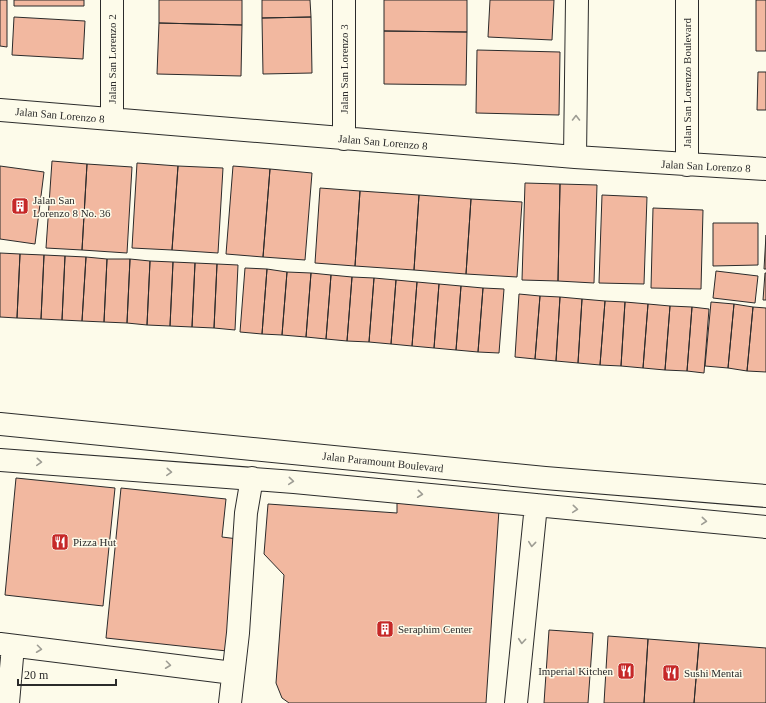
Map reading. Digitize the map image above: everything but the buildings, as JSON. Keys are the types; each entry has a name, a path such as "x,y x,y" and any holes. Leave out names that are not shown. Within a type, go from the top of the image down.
{"street":[{"name":"Jalan San Lorenzo 2","path":"112,0 112,119"},
{"name":"Jalan San Lorenzo 3","path":"344,0 344,139"},
{"path":"575,157 577,0"},
{"name":"Jalan San Lorenzo Boulevard","path":"687,0 687,165"},
{"name":"Jalan San Lorenzo 8","path":"0,110 575,157 766,169"},
{"name":"Jalan Paramount Boulevard","path":"0,424 545,478 766,496"},
{"path":"0,460 252,478 766,527"},
{"path":"230,703 238,634 246,513 252,478"},
{"path":"516,703 536,505"},
{"path":"8,703 6,645 233,672"}],"place":[{"name":"Jalan San Lorenzo 8 No. 36","path":"20,206"},
{"name":"Pizza Hut","path":"60,542"},
{"name":"Seraphim Center","path":"385,629"},
{"name":"Imperial Kitchen","path":"626,671"},
{"name":"Sushi Mentai","path":"671,673"}]}
